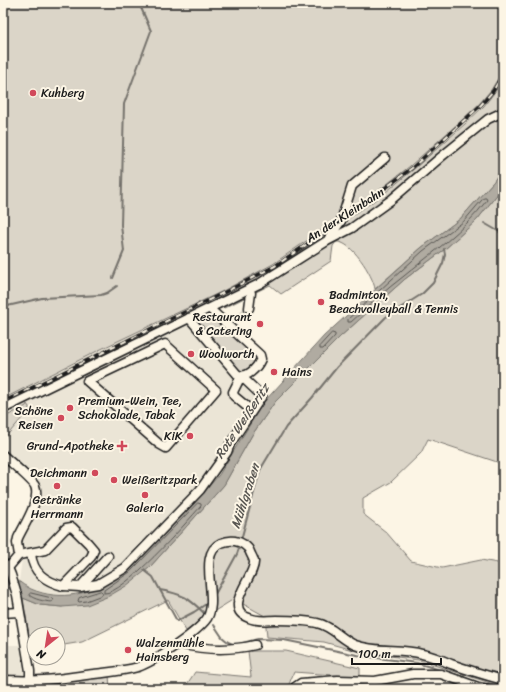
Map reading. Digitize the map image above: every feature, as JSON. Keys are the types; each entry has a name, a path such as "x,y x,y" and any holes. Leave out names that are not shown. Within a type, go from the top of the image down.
{"street":[{"name":"An der Kleinbahn","path":"3,409 249,289 327,241 352,228 391,200 488,119 503,112"},
{"path":"327,241 341,221 352,186 386,158"},
{"path":"249,289 251,293 249,308"},
{"path":"210,309 260,355 260,363 246,376 241,376"},
{"path":"31,554 32,564 41,576 52,583 63,586 80,587 98,584 126,568 200,490 227,452 230,444 262,396 237,374 189,318"},
{"path":"153,336 159,346"},
{"path":"79,372 87,381 166,448 216,390 165,344 87,381"},
{"path":"241,376 232,392 234,396 252,411"},
{"path":"3,455 35,485 36,496 34,505 18,538 17,543 20,555"},
{"path":"30,685 17,595 7,568 20,555 45,550 66,528 72,527 94,550 91,557 63,586"},
{"path":"3,680 30,685 49,680 126,670 144,665 179,644 206,621 209,614 209,563 216,545 227,540 234,540 243,544 249,550 254,562 250,574 241,590 239,607 242,613 249,618 257,620 284,620 318,623 331,628 342,638 356,645 422,654 503,680"},
{"path":"80,587 108,556"},
{"path":"3,613 20,612"},
{"path":"179,644 221,650 240,648 255,644"},
{"path":"294,689 301,683 338,680 375,681 413,674 441,674 488,689"}],"shaded area":[{"path":"3,3 499,3 503,22 503,66 499,77 491,90 480,103 410,166 377,192 273,264 223,291 99,350 3,399"},
{"path":"503,66 503,81 484,106 414,169 381,196 277,267 182,316 241,384 263,403 219,475 203,493 116,577 102,587 67,596 49,594 31,589 19,581 22,559 17,537 39,488 3,453 3,399 99,350 223,291 273,264 377,192 410,166 480,103 499,77"},
{"path":"503,81 503,167 494,181 460,219 421,248 375,289 366,267 354,252 342,243 336,242 333,246 331,261 281,294 270,285 224,308 219,297 277,267 381,196 465,124 484,106"},
{"path":"503,187 503,464 428,439 421,453 391,482 363,498 363,514 386,532 411,561 442,568 481,560 503,564 503,687 418,660 356,651 324,642 267,637 265,616 234,599 186,631 168,600 82,642 66,645 66,626 27,626 23,598 40,605 62,607 149,568 224,485 252,435 275,402 341,336 405,279 445,249 477,220"},
{"path":"203,316 210,316 214,318 256,356 256,361 246,371 241,372 238,370 196,322"},
{"path":"27,404 29,410 3,440 3,418 26,406"},
{"path":"3,645 20,645 24,675 3,676"},
{"path":"248,651 286,651 360,668 360,677 294,672 287,689 184,689 195,672 251,677"},
{"path":"109,675 110,689 38,689 45,684"}],"water":[{"path":"503,167 503,187 477,220 445,249 405,279 341,336 275,402 252,435 224,485 149,568 126,586 109,596 87,605 62,607 40,605 23,598 3,585 3,570 31,589 53,595 86,592 116,577 203,493 219,475 263,403 324,336 421,248 460,219 494,181"}],"waterway":[{"path":"113,278 124,251 121,225 124,104 151,31 139,3"},
{"path":"484,223 503,234"},
{"name":"Mühlgraben","path":"241,540 260,470 286,427 337,367 386,317 422,294 433,283 443,263 445,254 444,249"},
{"path":"3,307 42,298 101,295 117,286"},
{"name":"Mühlgraben","path":"214,596 237,554 240,545"},
{"path":"144,570 153,577 160,590 180,595 194,604 205,614"},
{"name":"Mühlgraben","path":"160,590 177,621 209,602"},
{"path":"214,625 222,637 235,645 258,639 284,640 362,656 417,663 479,683 503,689"}],"tunnel":[{"path":"241,317 249,308"}],"railway":[{"path":"502,3 503,9"},
{"path":"3,402 275,266 341,221 412,168 481,105 493,91 503,74"}],"place":[{"name":"Kuhberg","path":"33,93"},
{"name":"Badminton, Beachvolleyball & Tennis","path":"321,302"},
{"name":"Restaurant & Catering","path":"260,324"},
{"name":"Woolworth","path":"191,354"},
{"name":"Hains","path":"274,372"},
{"name":"Premium-Wein, Tee, Schokolade, Tabak","path":"70,408"},
{"name":"Schöne Reisen","path":"61,418"},
{"name":"KiK","path":"190,436"},
{"name":"Grund-Apotheke","path":"122,446"},
{"name":"Deichmann","path":"95,473"},
{"name":"Weißeritzpark","path":"114,480"},
{"name":"Getränke Herrmann","path":"57,486"},
{"name":"Galeria","path":"145,495"},
{"name":"Walzenmühle Hainsberg","path":"128,650"}],"water label":[{"name":"Rote Weißeritz","path":"242,421"}]}
